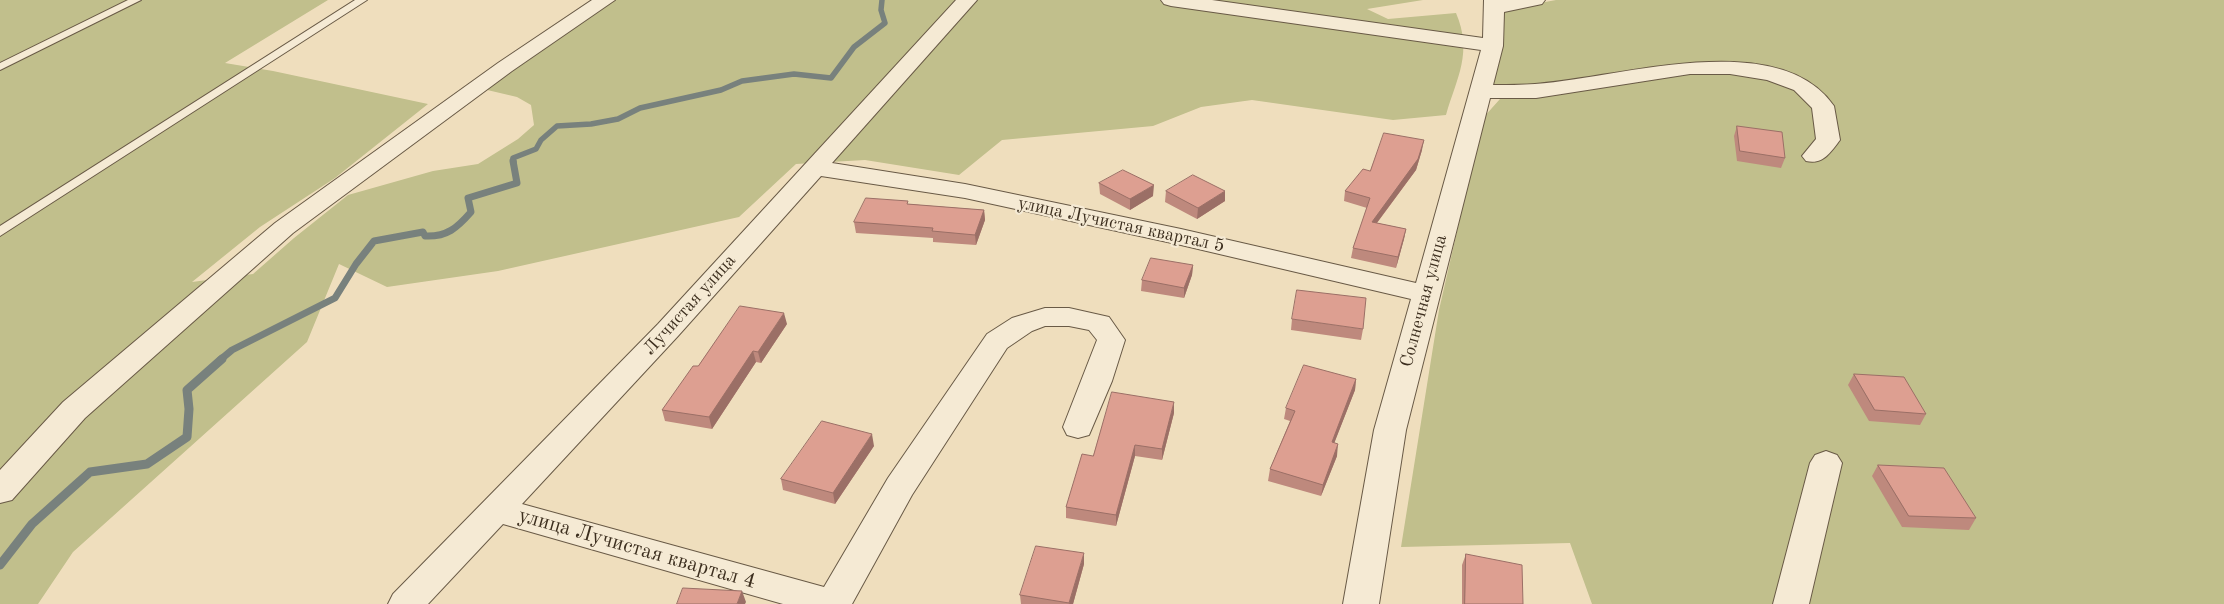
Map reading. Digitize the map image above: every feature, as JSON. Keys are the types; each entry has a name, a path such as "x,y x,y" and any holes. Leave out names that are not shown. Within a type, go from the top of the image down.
{"street":[{"path":"0,491 74,410 284,228 505,67 605,0"},
{"name":"Лучистая улица","path":"406,604 498,510 668,330 967,0"},
{"path":"1171,0 1493,46"},
{"path":"1494,4 1535,0"},
{"name":"Солнечная улица","path":"1361,604 1390,430 1479,92 1493,46 1494,4"},
{"path":"1479,92 1536,91 1690,68 1730,68 1771,74 1802,85 1823,106 1828,140 1814,156"},
{"name":"улица Лучистая квартал 5","path":"815,168 965,191 1181,237 1425,294"},
{"path":"833,604 900,487 997,341 1016,327 1041,316 1074,317 1099,323 1111,340 1078,427"},
{"path":"1791,604 1826,463"},
{"name":"улица Лучистая квартал 4","path":"498,510 833,604"}],"lane":[{"path":"0,67 136,0"},
{"path":"0,232 362,0"}],"shaded area":[{"path":"0,0 328,0 225,63 273,71 428,104 335,178 260,227 192,282 253,274 348,195 433,171 478,164 518,139 534,125 531,105 517,97 483,89 613,0 1423,0 1367,9 1388,19 1456,13 1461,27 1463,53 1458,77 1446,115 1393,120 1252,100 1201,107 1153,126 1002,140 959,175 865,160 796,164 739,217 498,271 387,287 339,264 307,342 73,552 38,604 0,604"},
{"path":"1556,0 2224,0 2224,604 1592,604 1570,543 1401,547 1439,310 1483,118 1500,99 1487,88 1502,10"}],"building":[{"path":"1737,126 1782,132 1785,158 1740,151"},
{"path":"1384,133 1424,140 1418,159 1372,222 1406,229 1398,257 1353,248 1370,198 1345,191 1363,169 1370,171"},
{"path":"1123,170 1154,185 1130,199 1099,183"},
{"path":"1193,175 1225,191 1198,208 1166,191"},
{"path":"866,198 908,201 907,204 984,210 975,235 932,231 933,228 854,222"},
{"path":"1151,258 1193,265 1184,288 1142,280"},
{"path":"1297,290 1366,298 1363,329 1292,319"},
{"path":"740,306 784,313 758,352 753,351 709,417 662,410 693,366 698,366"},
{"path":"1304,365 1356,379 1332,442 1338,444 1323,485 1270,469 1295,411 1286,408"},
{"path":"1854,374 1904,377 1926,414 1875,410"},
{"path":"1112,392 1174,402 1162,449 1135,445 1116,515 1066,507 1082,454 1093,456"},
{"path":"822,421 872,434 833,493 781,479"},
{"path":"1878,465 1944,468 1976,518 1909,516"},
{"path":"1036,546 1084,553 1069,603 1020,595"},
{"path":"1466,554 1522,565 1523,604 1465,604"},
{"path":"683,588 742,591 737,604 677,604"}],"waterway":[{"path":"514,162 513,158 536,149 541,140 557,126 591,124 618,119 640,108 721,90 742,81 794,74 831,78 854,47 885,23 881,10 882,0"},
{"path":"220,360 232,350 335,298 356,264 374,241 423,232 425,236 433,236 451,230 471,212 468,198 517,183 513,161"},
{"path":"0,565 32,524 90,472 147,464 187,437 189,409 187,390 222,359"}]}
